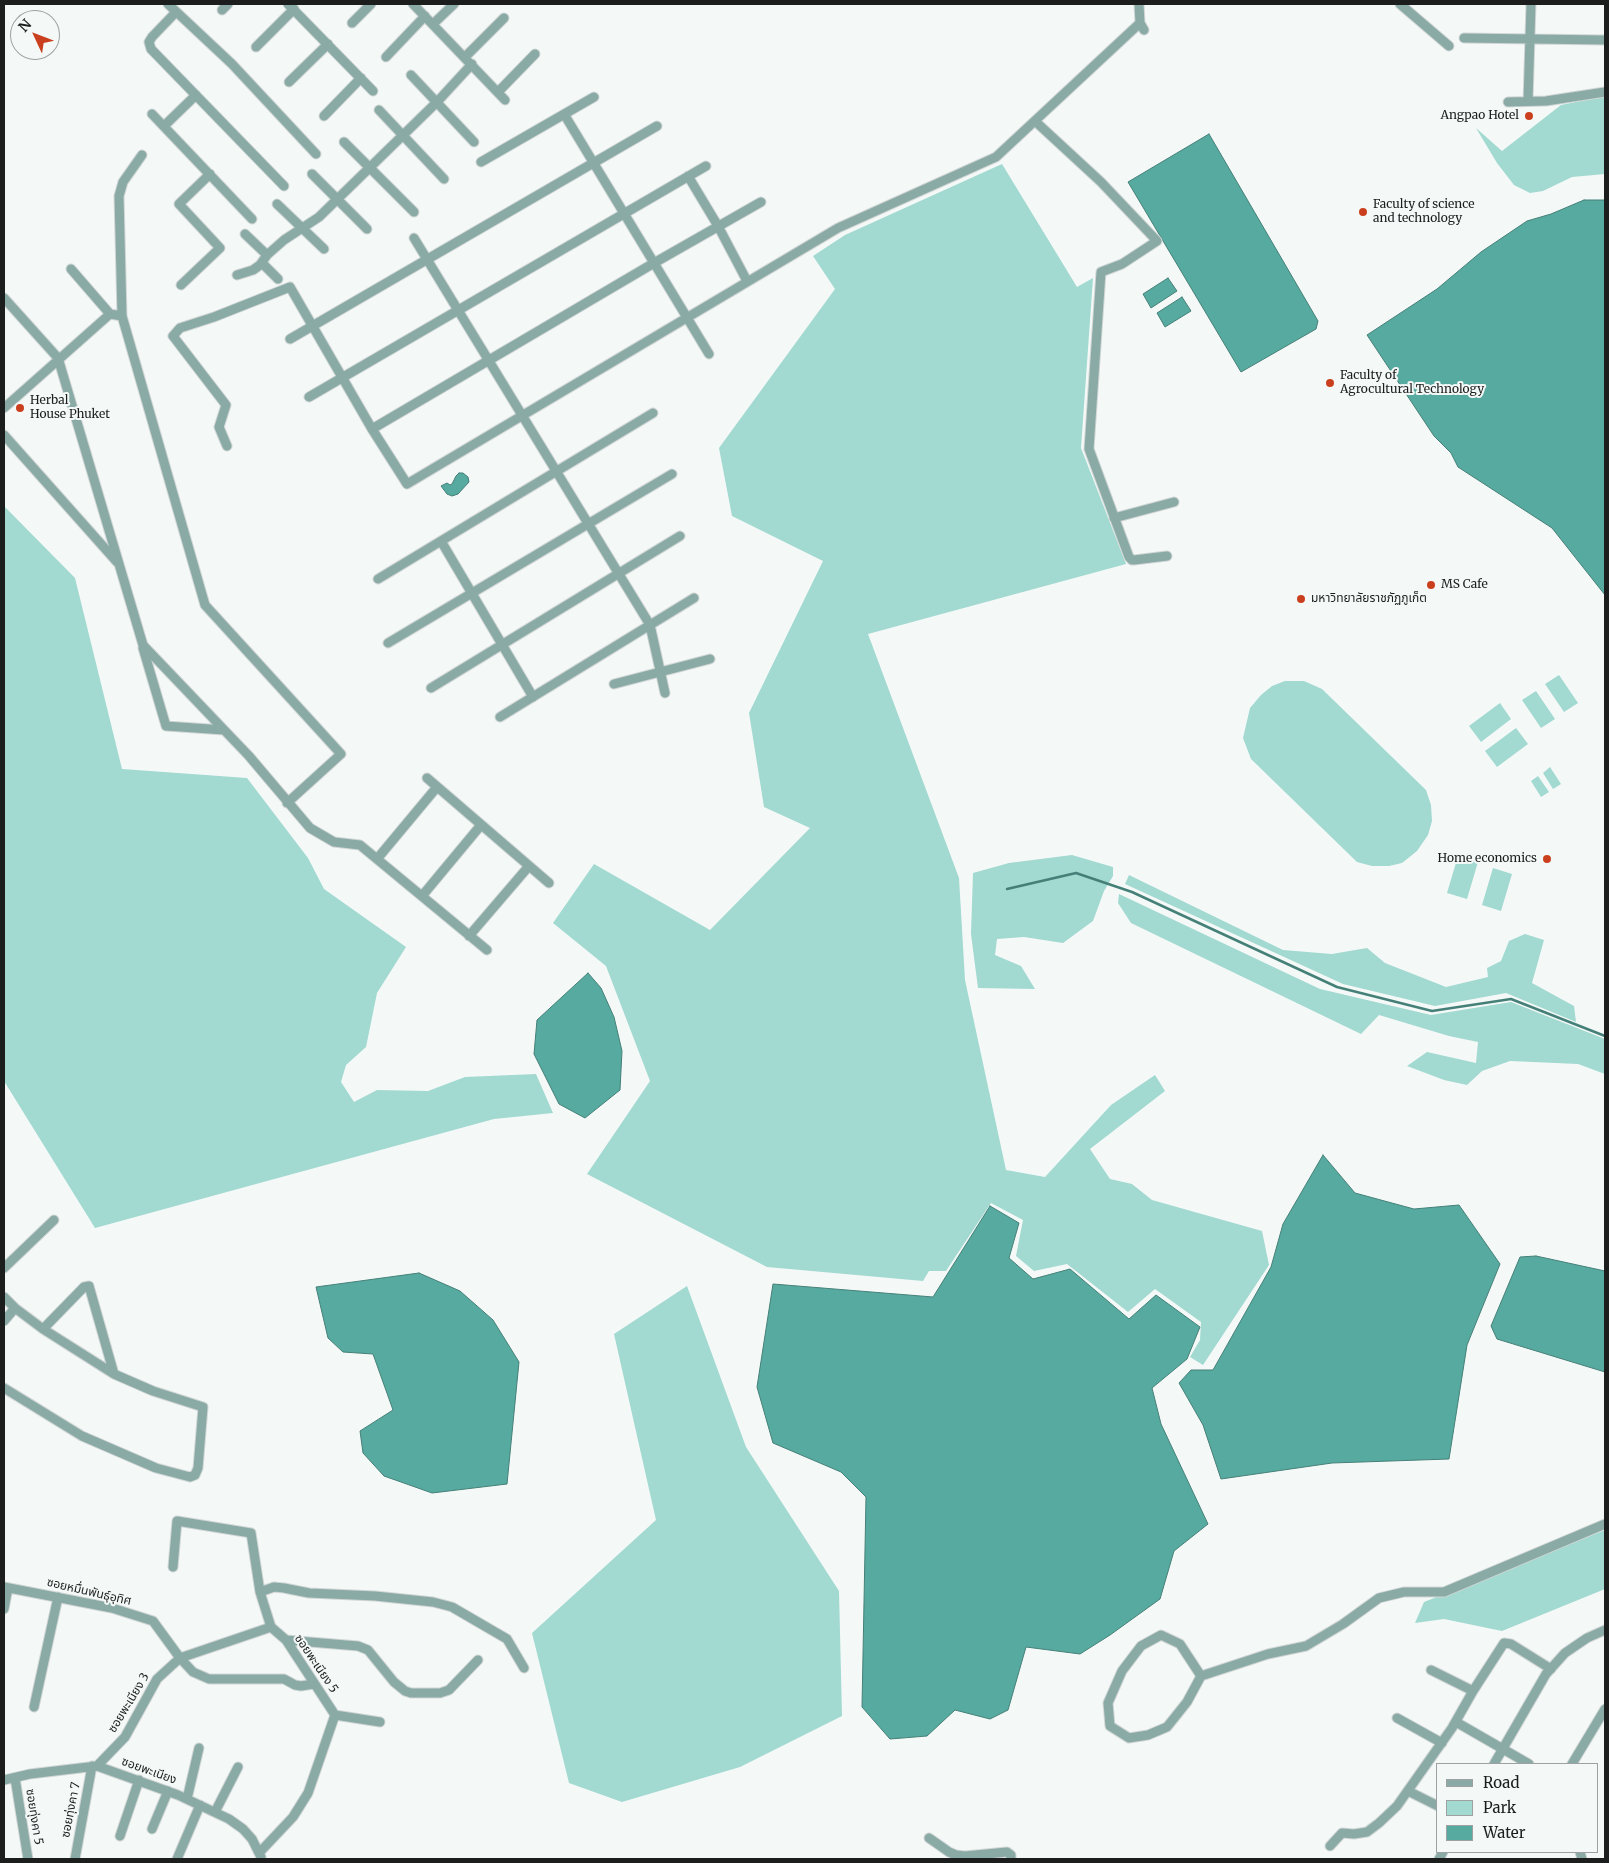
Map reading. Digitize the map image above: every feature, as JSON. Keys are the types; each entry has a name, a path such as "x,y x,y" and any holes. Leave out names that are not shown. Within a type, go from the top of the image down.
{"street":[{"path":"168,4 232,64 316,154"},
{"path":"352,23 370,4"},
{"path":"413,4 506,100"},
{"path":"433,24 454,4"},
{"path":"227,446 219,427 226,405 173,336 180,328 290,287 372,429 407,484 838,228 996,157 1142,27 1139,4"},
{"path":"1528,101 1531,4"},
{"path":"256,47 291,6 373,91"},
{"path":"1406,6 1448,46"},
{"path":"176,12 152,37 149,46 284,186"},
{"path":"386,57 425,16"},
{"path":"238,275 253,270 284,240 319,217 437,102 504,18"},
{"path":"1464,38 1605,40"},
{"path":"289,82 328,44"},
{"path":"498,92 535,54"},
{"path":"411,76 474,142"},
{"path":"324,116 361,78"},
{"path":"1508,102 1546,101 1605,92"},
{"path":"164,126 196,95"},
{"path":"482,162 594,97"},
{"path":"379,110 444,179"},
{"path":"152,114 252,219"},
{"path":"564,114 709,354"},
{"path":"1036,122 1101,182 1157,241 1122,264 1101,272 1089,449 1129,557 1132,560 1167,556"},
{"path":"290,339 657,126"},
{"path":"344,142 414,212"},
{"path":"142,154 123,182 119,196 122,316 205,605 341,754 287,803"},
{"path":"309,397 706,166"},
{"path":"181,285 220,248 179,204 210,174"},
{"path":"312,174 367,229"},
{"path":"688,176 718,226 747,281"},
{"path":"372,429 761,202"},
{"path":"277,204 324,250"},
{"path":"245,234 278,279"},
{"path":"414,238 650,625 665,693"},
{"path":"71,269 110,314 122,316"},
{"path":"4,298 58,358 166,726 224,730"},
{"path":"4,408 58,358 110,314"},
{"path":"378,579 653,413"},
{"path":"4,435 118,564"},
{"path":"388,643 672,474"},
{"path":"1114,518 1174,502"},
{"path":"431,688 619,575 680,536"},
{"path":"441,541 533,697"},
{"path":"500,718 694,598"},
{"path":"142,645 249,756 310,828 334,842 360,845 487,950"},
{"path":"614,684 710,658"},
{"path":"426,778 549,883"},
{"path":"377,859 436,786"},
{"path":"422,896 481,825"},
{"path":"469,936 529,866"},
{"path":"4,1268 54,1220"},
{"path":"43,1329 84,1287 89,1286 114,1374"},
{"path":"4,1297 15,1308 43,1329 114,1374 153,1391 203,1407 198,1468 195,1475 190,1477 156,1468 82,1436 4,1388"},
{"path":"4,1321 15,1308"},
{"path":"173,1567 177,1521 250,1533 260,1592 271,1627"},
{"path":"1201,1676 1180,1644 1161,1635 1141,1646 1122,1671 1108,1703 1110,1726 1129,1738 1148,1735 1167,1727 1187,1702 1201,1676 1268,1654 1306,1646 1343,1624 1379,1598 1404,1592 1444,1592 1605,1524"},
{"path":"260,1592 274,1587 309,1593 375,1596 433,1602 452,1607 506,1639 524,1668"},
{"path":"4,1609 6,1588"},
{"name":"ซอยหมื่นพันธุ์อุทิศ","path":"6,1588 112,1608 153,1621 180,1658 193,1672 209,1679 284,1679 295,1685 314,1684"},
{"path":"34,1707 58,1597"},
{"name":"ซอยพะเนียง 5","path":"271,1627 286,1640 335,1715"},
{"name":"ซอยพะเนียง 3","path":"95,1766 125,1737 157,1679 180,1658 271,1627"},
{"path":"1495,1763 1551,1669 1565,1653 1587,1638 1605,1630"},
{"path":"286,1640 358,1646 368,1650 394,1682 410,1693 440,1693 449,1690 478,1660"},
{"path":"1330,1846 1342,1833 1361,1834 1380,1823 1397,1806 1456,1722 1504,1642 1511,1644 1551,1669"},
{"path":"1431,1670 1473,1691"},
{"path":"1573,1763 1605,1709"},
{"path":"260,1856 293,1817 308,1793 335,1715 380,1722"},
{"path":"1397,1718 1442,1743"},
{"path":"1456,1722 1527,1763"},
{"path":"187,1799 199,1748"},
{"name":"ซอยพะเนียง","path":"4,1780 38,1773 95,1766 168,1791 215,1812 243,1829 252,1839 260,1856"},
{"name":"ซอยทุ่งคา 7","path":"75,1859 95,1766"},
{"path":"215,1812 238,1767"},
{"name":"ซอยทุ่งคา 5","path":"15,1778 28,1859"},
{"path":"120,1836 139,1780"},
{"path":"152,1829 168,1791"},
{"path":"1408,1791 1436,1805"},
{"path":"177,1859 200,1805"},
{"path":"928,1838 956,1855 965,1856 1007,1852 1011,1859"}],"green space":[{"path":"1605,96 1605,174 1572,177 1543,191 1530,193 1514,185 1497,163 1476,128 1502,151 1561,105"},
{"path":"1002,164 1077,287 1093,278 1081,448 1126,564 868,634 959,878 965,980 1006,1170 1045,1177 1111,1105 1155,1075 1165,1091 1090,1149 1110,1179 1132,1184 1152,1200 1262,1231 1269,1265 1203,1365 1190,1357 1200,1340 1201,1322 1155,1289 1128,1312 1067,1264 1034,1271 1016,1256 1023,1220 991,1203 946,1271 929,1271 923,1281 767,1267 587,1174 650,1081 606,966 553,923 594,864 710,930 810,828 764,807 749,713 823,561 732,516 719,448 835,289 813,256 845,235"},
{"path":"4,506 75,578 122,769 247,778 308,858 324,889 406,947 377,993 366,1047 346,1065 341,1082 354,1102 377,1090 428,1091 465,1077 536,1074 553,1113 494,1119 95,1228 4,1081"},
{"path":"1559,675 1578,703 1564,712 1545,684"},
{"path":"1285,681 1304,681 1322,689 1426,790 1431,805 1432,821 1428,835 1417,851 1402,863 1389,866 1372,866 1357,862 1251,759 1243,738 1250,708 1272,686"},
{"path":"1536,691 1555,719 1541,728 1522,700"},
{"path":"1500,703 1511,719 1481,742 1469,726"},
{"path":"1516,728 1528,744 1497,767 1485,751"},
{"path":"1550,767 1561,784 1553,789 1543,773"},
{"path":"1538,776 1549,792 1541,797 1531,781"},
{"path":"1072,855 1113,867 1113,876 1104,891 1093,921 1063,943 1024,937 997,939 995,955 1021,966 1035,989 978,988 971,934 973,873 1009,863"},
{"path":"1458,856 1478,862 1467,899 1447,893"},
{"path":"1493,868 1512,874 1501,911 1482,905"},
{"path":"1129,875 1283,950 1332,954 1367,948 1385,963 1446,987 1488,977 1487,968 1501,961 1509,941 1525,934 1544,940 1532,983 1574,1006 1576,1022 1506,993 1435,1006 1343,984 1125,884"},
{"path":"1119,894 1320,989 1431,1015 1511,1002 1605,1039 1605,1074 1578,1064 1510,1061 1482,1071 1467,1085 1444,1080 1407,1066 1427,1052 1476,1063 1478,1042 1449,1036 1379,1015 1361,1034 1131,923 1118,903"},
{"path":"687,1286 746,1447 839,1591 842,1716 740,1767 622,1802 569,1783 532,1633 656,1520 614,1334"},
{"path":"1605,1530 1605,1589 1502,1631 1444,1619 1415,1623 1424,1602"}],"water":[{"path":"1209,134 1318,321 1316,329 1241,372 1128,182"},
{"path":"1584,200 1605,200 1605,595 1552,528 1458,467 1451,453 1434,436 1367,335 1437,289 1481,252 1527,221 1551,214"},
{"path":"1168,278 1177,291 1151,308 1143,294"},
{"path":"1182,297 1191,311 1165,327 1157,313"},
{"path":"459,473 463,473 468,477 469,482 458,494 452,496 447,494 441,486 447,483 452,484"},
{"path":"588,973 601,988 614,1017 622,1051 620,1090 585,1118 559,1104 534,1054 537,1020"},
{"path":"1323,1155 1355,1193 1414,1209 1459,1205 1500,1264 1467,1345 1449,1459 1332,1463 1221,1479 1203,1425 1179,1383 1191,1370 1213,1370 1271,1267 1283,1224"},
{"path":"990,1206 1019,1223 1009,1258 1033,1279 1070,1269 1129,1319 1156,1295 1200,1327 1187,1359 1152,1388 1161,1424 1208,1524 1174,1551 1160,1599 1110,1635 1080,1654 1026,1647 1008,1710 990,1719 955,1710 927,1736 890,1739 862,1707 866,1497 841,1472 773,1443 757,1387 773,1284 933,1297"},
{"path":"1536,1256 1605,1271 1605,1372 1497,1339 1491,1326 1520,1257"},
{"path":"419,1273 460,1291 493,1320 519,1362 507,1484 432,1493 384,1476 363,1453 360,1431 393,1410 373,1354 343,1352 328,1338 316,1287"}],"waterway":[{"path":"1007,889 1076,873 1132,892 1337,987 1432,1011 1511,999 1605,1036"}],"place":[{"name":"Angpao Hotel","path":"1529,116"},
{"name":"Faculty of science and technology","path":"1363,212"},
{"name":"Faculty of Agrocultural Technology","path":"1330,383"},
{"name":"Herbal House Phuket","path":"20,408"},
{"name":"MS Cafe","path":"1431,585"},
{"name":"มหาวิทยาลัยราชภัฏภูเก็ต","path":"1301,599"},
{"name":"Home economics","path":"1547,859"}]}
